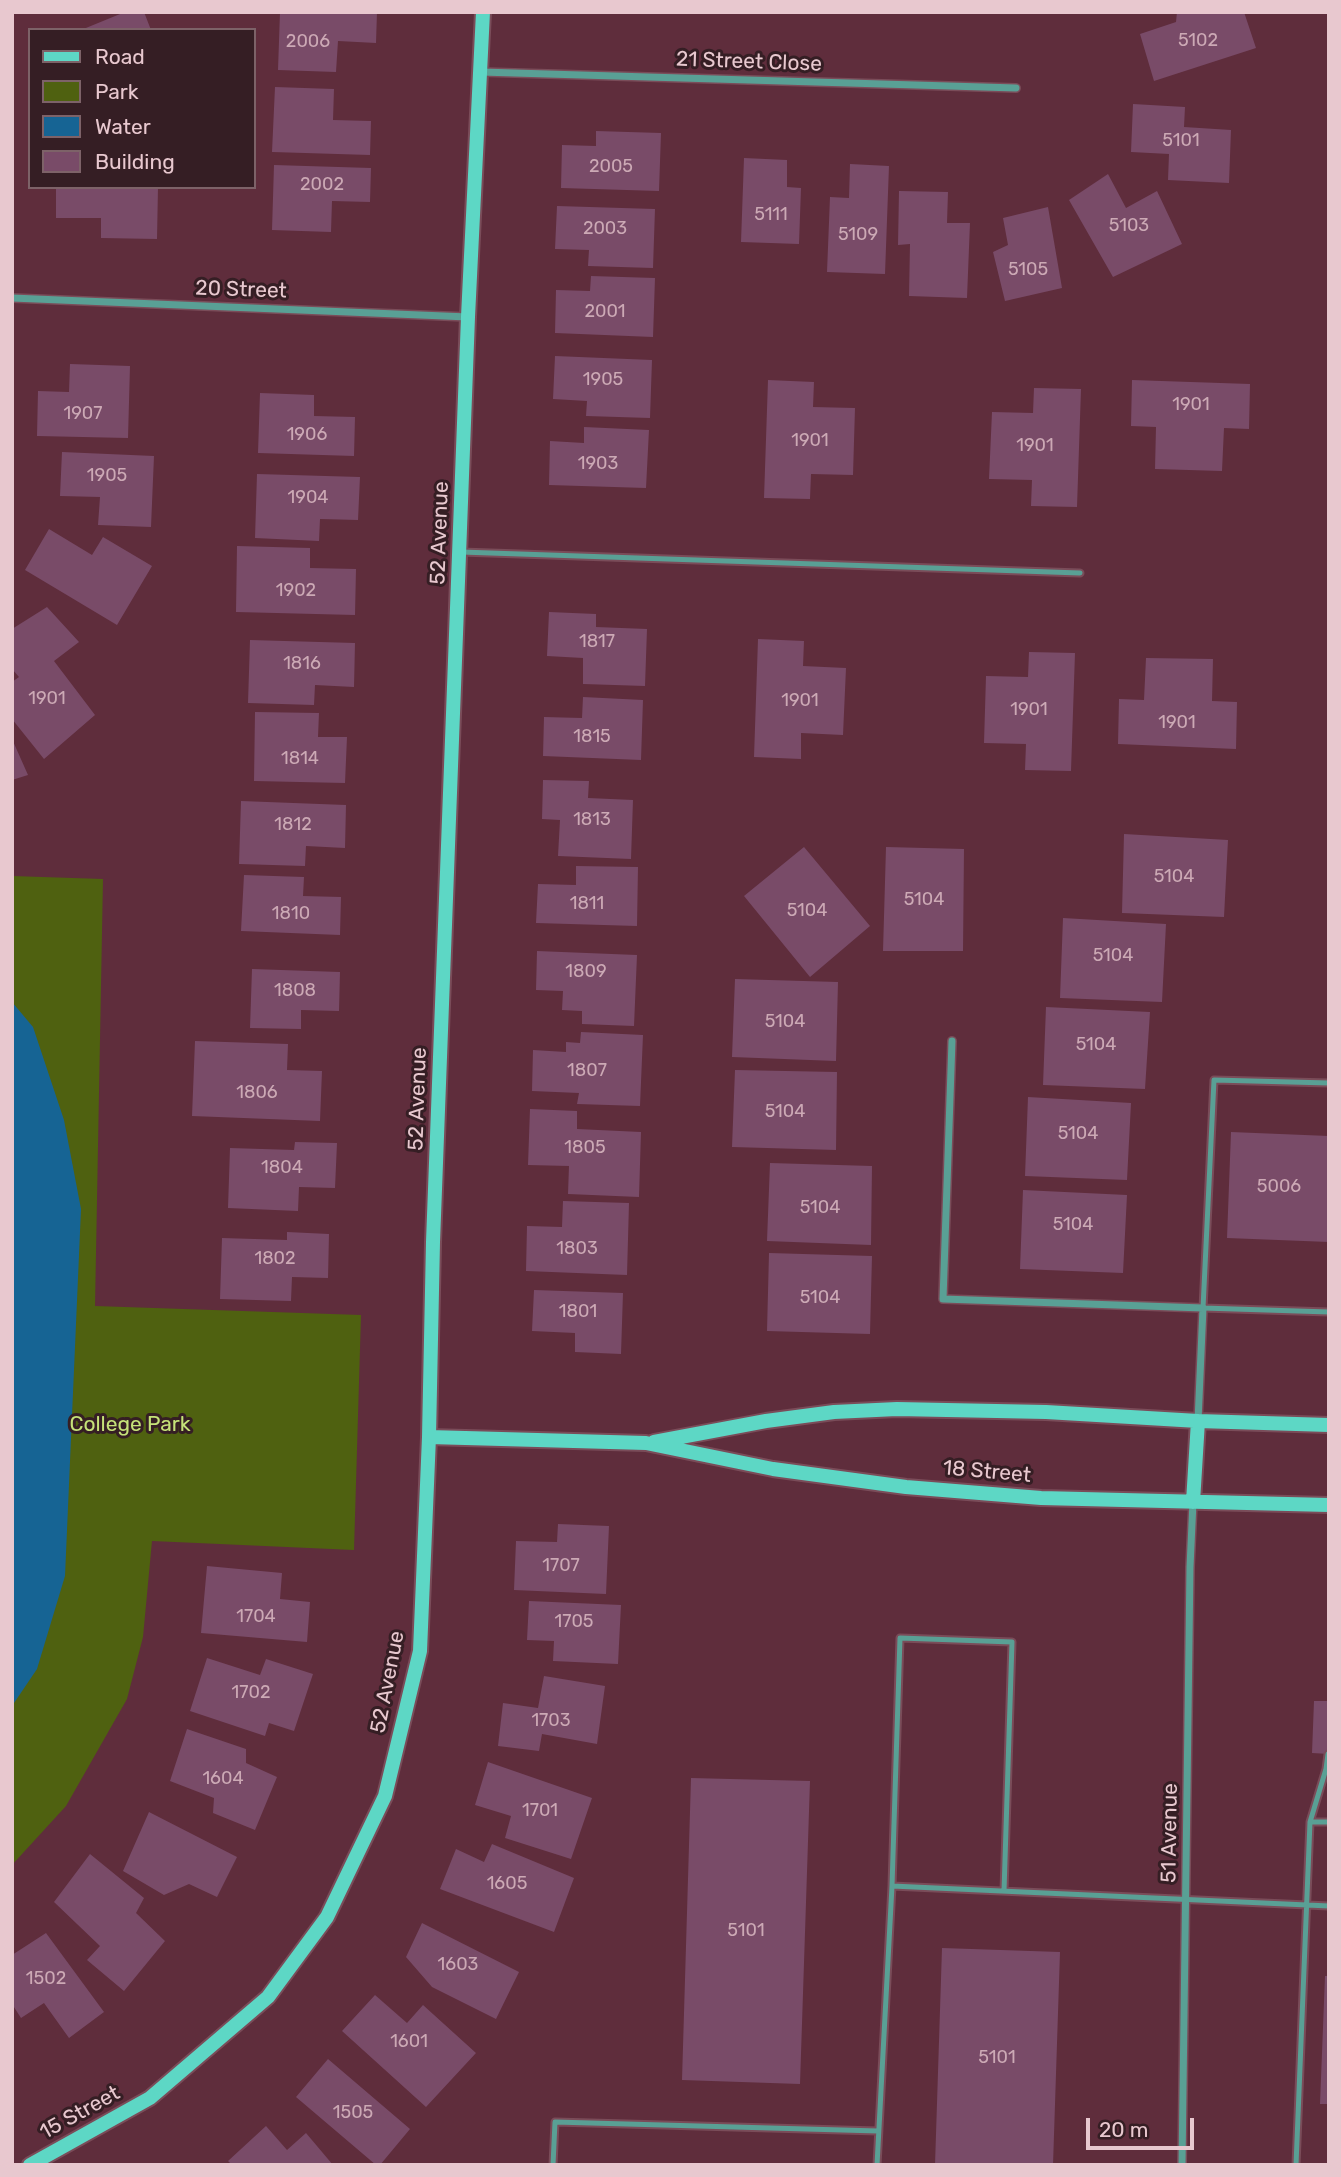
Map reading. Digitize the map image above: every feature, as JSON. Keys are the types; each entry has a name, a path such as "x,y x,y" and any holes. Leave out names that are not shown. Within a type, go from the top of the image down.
{"street":[{"name":"52 Avenue","path":"150,2098 268,1997 327,1917 384,1796 419,1651 429,1437 433,1242 468,317 483,12"},
{"name":"21 Street Close","path":"481,72 1016,88"},
{"name":"20 Street","path":"12,298 468,317"},
{"path":"952,1041 943,1299 1203,1308 1193,1502"},
{"name":"18 Street","path":"646,1443 820,1414 897,1409 1046,1412 1329,1425"},
{"name":"18 Street","path":"429,1437 646,1443 773,1469 906,1487 1041,1498 1329,1505"},
{"name":"51 Avenue","path":"1182,2165 1193,1502"},
{"name":"15 Street","path":"30,2165 150,2098"}],"lane":[{"path":"461,552 1080,573"},
{"path":"1329,1083 1214,1080 1203,1308 1329,1312"},
{"path":"877,2165 892,1886 900,1638 1012,1642 1004,1891"},
{"path":"1296,2165 1310,1822 1328,1764 1328,1754"},
{"path":"1310,1822 1329,1822"},
{"path":"892,1886 1329,1906"},
{"path":"553,2165 555,2122 877,2131"}],"green space":[{"name":"College Park","path":"12,876 103,879 95,1306 361,1315 354,1550 152,1541 143,1637 127,1699 66,1806 12,1865"}],"water":[{"path":"12,1002 33,1027 64,1120 81,1209 65,1576 37,1669 12,1706"}],"building":[{"path":"125,12 144,12 150,28 86,28"},
{"path":"280,12 377,12 376,43 338,41 336,72 278,70"},
{"path":"1177,12 1244,12 1256,48 1154,81 1140,34 1176,22"},
{"path":"275,87 334,89 333,120 371,121 370,155 272,152"},
{"path":"1133,104 1185,107 1184,127 1231,130 1229,183 1168,180 1169,154 1131,152"},
{"path":"596,131 661,133 659,191 561,188 562,145 596,146"},
{"path":"744,158 787,160 787,187 801,188 799,244 741,242"},
{"path":"850,164 889,166 885,274 827,272 830,197 849,198"},
{"path":"274,165 371,168 370,202 332,201 331,232 272,230"},
{"path":"1108,174 1126,208 1157,191 1182,244 1113,277 1069,200"},
{"path":"56,189 158,189 157,239 101,238 101,218 56,218"},
{"path":"899,191 948,192 947,223 970,223 967,298 909,296 910,244 898,245"},
{"path":"557,206 655,209 653,268 588,266 589,250 555,249"},
{"path":"1048,207 1062,288 1005,301 993,252 1008,245 1003,218"},
{"path":"591,276 655,278 653,337 555,333 556,290 590,291"},
{"path":"555,356 652,360 650,418 586,416 587,401 553,399"},
{"path":"70,364 130,366 128,438 37,436 38,391 69,392"},
{"path":"768,380 814,382 813,407 855,408 853,475 811,474 810,499 764,498"},
{"path":"1132,380 1250,384 1249,429 1224,428 1222,471 1155,469 1156,427 1131,426"},
{"path":"1034,388 1081,389 1077,507 1031,506 1032,480 989,479 992,412 1033,413"},
{"path":"260,393 314,395 314,416 355,417 354,456 258,453"},
{"path":"584,427 649,430 646,488 549,485 550,441 584,443"},
{"path":"62,452 154,456 151,527 98,525 100,497 60,496"},
{"path":"257,474 360,477 358,520 320,519 319,541 255,538"},
{"path":"49,529 92,555 103,537 152,566 117,625 25,570"},
{"path":"237,546 310,548 310,568 356,569 355,615 236,612"},
{"path":"47,607 79,642 54,661 95,715 44,759 12,719 12,682 19,677 12,669 12,629"},
{"path":"549,612 596,614 596,627 647,629 645,686 583,684 583,658 547,656"},
{"path":"758,639 804,641 803,666 846,668 843,735 801,733 801,759 754,757"},
{"path":"250,640 355,643 354,687 315,685 314,705 248,703"},
{"path":"1029,652 1075,653 1071,771 1025,770 1026,744 984,743 986,676 1028,677"},
{"path":"1146,658 1213,659 1212,701 1237,702 1236,749 1118,744 1119,699 1144,700"},
{"path":"583,697 643,700 641,760 543,756 544,717 582,718"},
{"path":"255,712 319,713 318,737 347,737 345,783 254,781"},
{"path":"12,739 28,775 12,780"},
{"path":"543,780 589,781 588,798 633,800 631,859 558,856 560,820 542,819"},
{"path":"241,801 346,805 345,848 306,846 305,866 239,864"},
{"path":"1124,834 1228,840 1224,917 1122,913"},
{"path":"804,847 870,926 810,977 744,896"},
{"path":"886,847 964,849 963,951 883,951"},
{"path":"576,866 638,867 637,926 536,923 538,884 576,885"},
{"path":"244,875 304,877 303,896 341,897 340,935 241,931"},
{"path":"1063,918 1166,924 1162,1002 1060,998"},
{"path":"537,951 637,955 634,1026 582,1024 582,1011 562,1010 563,991 536,990"},
{"path":"252,969 340,972 339,1011 301,1010 301,1029 250,1028"},
{"path":"735,979 838,982 836,1061 732,1057"},
{"path":"1046,1007 1150,1012 1145,1089 1043,1085"},
{"path":"581,1032 643,1035 640,1106 577,1104 579,1093 532,1091 533,1050 566,1052 566,1042 580,1043"},
{"path":"195,1041 288,1044 287,1070 322,1071 320,1121 192,1116"},
{"path":"735,1070 837,1072 836,1150 732,1147"},
{"path":"1028,1097 1131,1103 1127,1180 1025,1176"},
{"path":"530,1109 577,1111 577,1129 641,1132 639,1197 568,1194 569,1166 528,1165"},
{"path":"1231,1132 1329,1136 1329,1242 1227,1238"},
{"path":"295,1142 337,1143 335,1188 299,1187 298,1211 228,1208 230,1148 294,1150"},
{"path":"770,1163 872,1166 871,1245 767,1241"},
{"path":"1023,1190 1127,1195 1123,1273 1020,1269"},
{"path":"563,1201 629,1203 627,1275 526,1271 527,1226 562,1227"},
{"path":"287,1232 329,1234 328,1278 292,1277 291,1301 220,1299 222,1238 287,1240"},
{"path":"769,1253 872,1256 870,1334 767,1331"},
{"path":"534,1290 623,1293 621,1354 575,1352 575,1333 532,1331"},
{"path":"558,1524 609,1526 606,1594 514,1590 516,1541 557,1542"},
{"path":"207,1566 282,1573 280,1599 310,1602 307,1642 201,1633"},
{"path":"529,1601 621,1605 618,1664 553,1661 554,1641 527,1640"},
{"path":"207,1658 260,1675 266,1659 313,1674 294,1731 269,1723 265,1736 190,1711"},
{"path":"544,1676 605,1686 597,1744 542,1734 539,1751 498,1746 503,1703 538,1708"},
{"path":"1314,1701 1329,1701 1329,1754 1312,1753"},
{"path":"187,1729 246,1749 246,1763 277,1777 255,1830 213,1813 214,1798 170,1781"},
{"path":"488,1762 592,1798 571,1859 505,1838 511,1816 475,1805"},
{"path":"691,1778 810,1781 800,2084 682,2080"},
{"path":"149,1812 237,1857 217,1897 189,1884 164,1895 123,1871"},
{"path":"492,1844 574,1878 554,1932 440,1889 456,1849 484,1862"},
{"path":"90,1854 144,1898 136,1913 165,1941 124,1991 87,1960 100,1946 54,1902"},
{"path":"422,1923 519,1972 496,2019 432,1987 406,1957"},
{"path":"46,1933 104,2012 69,2038 44,2003 21,2018 12,2004 12,1955"},
{"path":"942,1948 1060,1952 1053,2165 935,2165"},
{"path":"1325,1976 1329,1976 1329,2104 1320,2104"},
{"path":"375,1995 407,2023 423,2005 476,2053 426,2107 342,2031"},
{"path":"328,2059 410,2129 380,2165 376,2165 296,2097"},
{"path":"266,2126 287,2150 306,2133 333,2165 232,2165 228,2161"}]}
